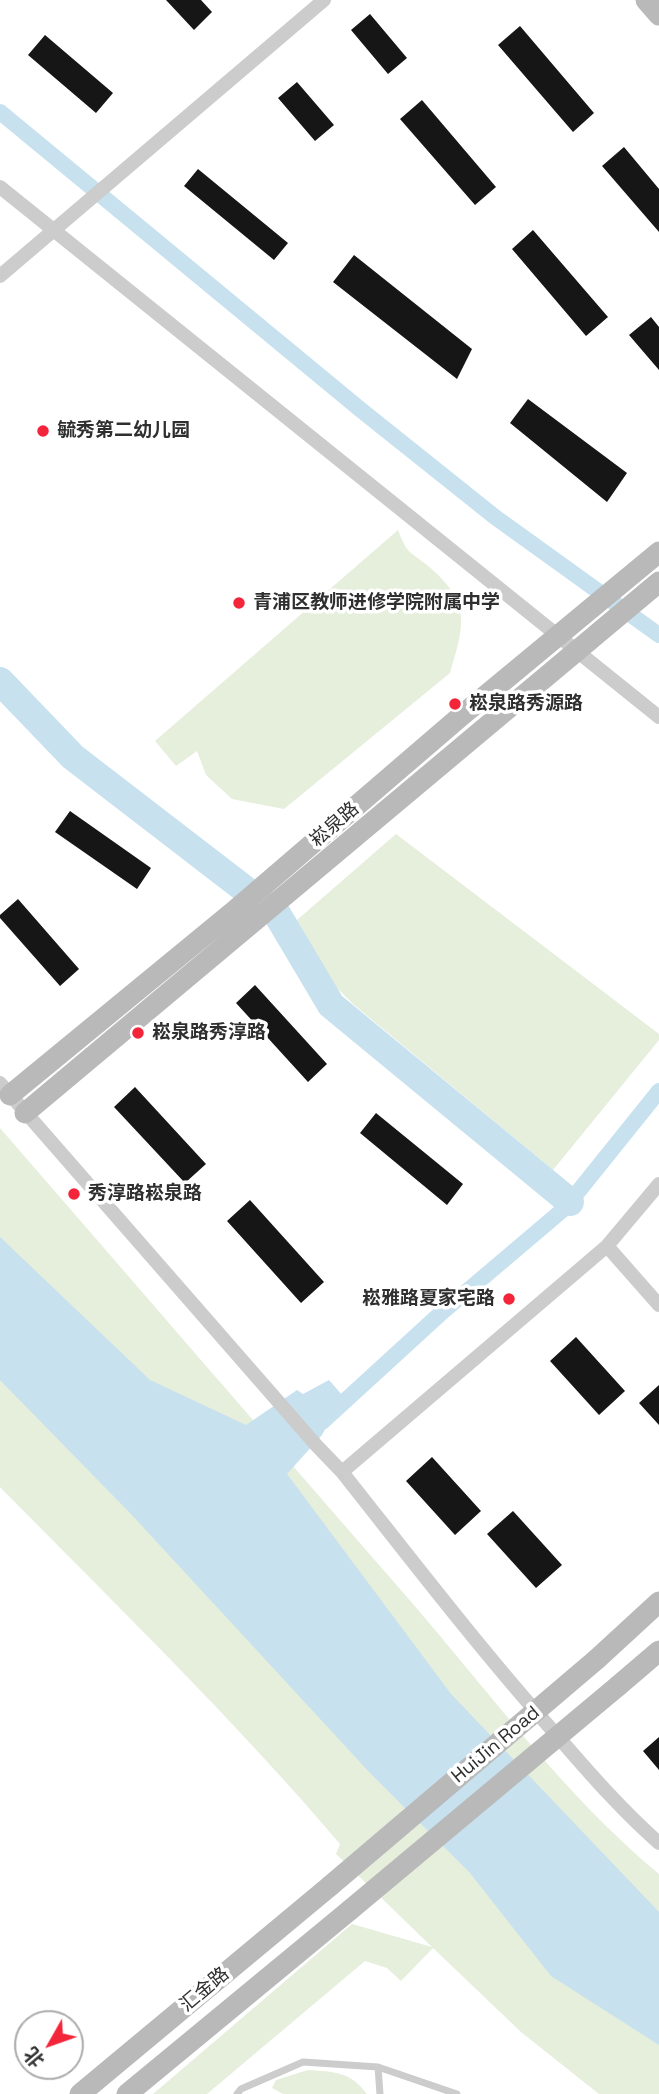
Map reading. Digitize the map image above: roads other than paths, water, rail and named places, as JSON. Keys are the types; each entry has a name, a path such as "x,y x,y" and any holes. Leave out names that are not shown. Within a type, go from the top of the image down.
{"street":[{"path":"0,276 324,0"},
{"path":"646,0 659,15"},
{"path":"0,187 659,717"},
{"name":"崧泉路","path":"278,887 558,635 659,552"},
{"name":"崧泉路","path":"25,1113 242,917 657,584"},
{"name":"崧泉路","path":"5,1089 242,917"},
{"path":"5,1089 317,1447 342,1472 497,1668 621,1806 659,1843"},
{"path":"342,1472 607,1246 659,1184"},
{"path":"607,1246 659,1304"},
{"name":"HuiJin Road","path":"330,1886 597,1659 659,1602"},
{"name":"HuiJin Road","path":"350,1910 659,1651"},
{"name":"汇金路","path":"80,2094 330,1886"},
{"name":"汇金路","path":"127,2094 350,1910"}],"lane":[{"path":"237,2094 241,2089 303,2062 378,2067 457,2094"},
{"path":"378,2067 380,2094"}],"water":[{"path":"0,1237 150,1380 246,1425 297,1390 303,1394 329,1380 343,1396 322,1435 287,1474 451,1694 659,1912 659,2045 551,1976 470,1873 371,1774 131,1514 0,1380"}],"waterway":[{"path":"0,112 495,517 659,635"},
{"path":"0,681 73,757 277,914 331,1005 570,1202"},
{"path":"322,1422 440,1314 565,1208 659,1091"}],"place":[{"name":"毓秀第二幼儿园","path":"43,431"},
{"name":"青浦区教师进修学院附属中学","path":"239,603"},
{"name":"崧泉路秀源路","path":"455,704"},
{"name":"崧泉路秀淳路","path":"138,1033"},
{"name":"秀淳路崧泉路","path":"74,1194"},
{"name":"崧雅路夏家宅路","path":"509,1299"}]}
